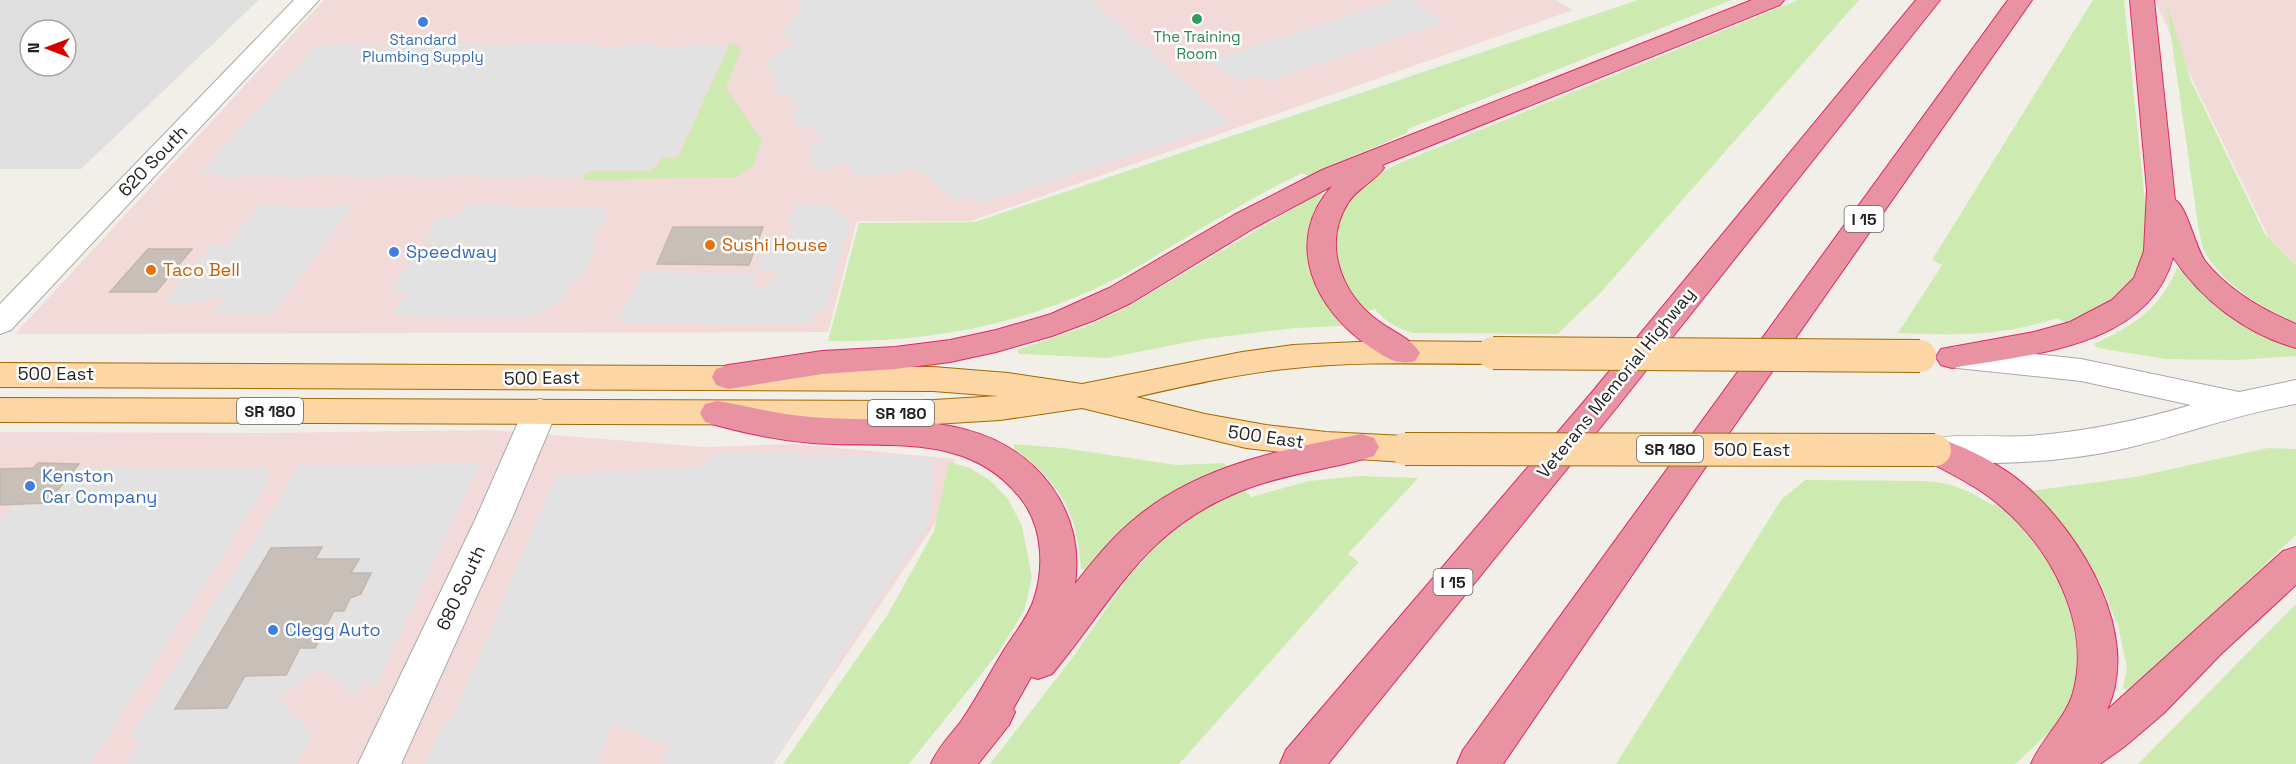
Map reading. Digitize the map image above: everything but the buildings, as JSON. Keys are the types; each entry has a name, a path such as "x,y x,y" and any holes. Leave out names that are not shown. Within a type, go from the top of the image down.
{"highway":[{"path":"728,377 836,361 889,359 947,351 1002,339 1054,324 1127,292 1324,177 1360,162 1402,149 1772,0"},
{"name":"Veterans Memorial Highway","path":"1301,764 1605,399 1928,0"},
{"name":"I 15","path":"1478,764 2020,0"},
{"path":"1952,357 2047,341 2082,330 2122,309 2137,295 2153,272 2160,244 2162,188 2142,0"},
{"path":"1402,149 1364,172 1339,194 1324,220 1321,244 1327,277 1344,307 1366,329 1404,352"},
{"path":"2162,188 2182,247 2197,271 2211,285 2241,307 2296,337"},
{"path":"717,412 811,430 907,432 945,437 996,455 1013,467 1032,486 1048,510 1056,533 1058,570 1054,593 1045,618 979,729"},
{"path":"952,764 979,729 1052,647 1126,549 1164,515 1199,494 1244,474 1283,463 1362,447"},
{"path":"1935,450 1985,476 2023,505 2067,562 2088,604 2098,649 2096,686 2083,716 2052,764"},
{"path":"2065,764 2109,734 2149,700 2208,642 2296,562"}],"main road":[{"name":"500 East","path":"0,410 918,413 1021,405 1083,396 1211,367 1268,359 1352,352 1952,357"},
{"name":"500 East","path":"0,375 282,375 489,379 728,377 933,379 1006,385 1083,396 1245,435 1362,447 1935,450"}],"street":[{"name":"620 South","path":"0,323 307,0"},
{"name":"500 East","path":"1952,357 1995,359 2081,370 2240,403 2296,411"},
{"name":"500 East","path":"1935,450 2030,448 2106,440 2240,403 2296,392"},
{"name":"680 South","path":"379,764 494,518 540,411"}],"shaded area":[{"path":"0,0 259,0 81,169 0,169"},
{"path":"324,0 1556,0 1573,10 971,221 857,221 828,332 15,334"},
{"path":"798,0 1092,0 1231,123 977,205 969,196 954,200 936,186 928,176 911,168 897,174 852,175 853,170 846,162 818,172 811,162 810,146 821,141 811,127 798,126 791,115 797,113 799,109 788,95 777,96 772,86 779,81 768,68 763,67 779,50 793,47 782,32 795,17 801,15 797,9 803,7"},
{"path":"1395,0 1412,0 1444,22 1266,81 1258,74 1245,81 1218,70 1210,61"},
{"path":"2154,0 2296,0 2296,264 2269,238"},
{"path":"333,43 359,43 361,46 386,46 393,43 477,43 476,46 510,46 514,43 594,43 597,47 625,47 628,44 653,44 656,47 681,47 687,44 728,46 676,156 659,157 650,169 589,170 580,177 551,178 547,176 484,178 481,175 416,178 413,175 349,178 349,175 317,175 310,178 251,175 243,178 215,177 217,174 215,173 199,173 314,47 329,46"},
{"path":"469,203 507,204 510,207 602,208 608,212 591,244 597,247 582,274 575,278 564,300 527,318 392,316 407,292 390,292 413,258 430,258 439,245 421,244 439,217 457,217"},
{"path":"795,204 831,206 850,223 825,311 814,311 811,324 623,323 619,319 643,272 758,274 753,288 764,288 780,271 757,270 768,239 789,238 795,225 787,223"},
{"path":"353,205 273,314 212,313 225,297 183,304 163,303 211,245 227,244 260,206 328,207"},
{"path":"489,430 705,447 795,444 955,459 942,513 773,764 0,764 0,432 265,433"},
{"path":"711,453 916,456 935,462 930,521 771,764 663,764 669,745 612,724 599,764 425,764 443,725 455,713 556,475 706,466"},
{"path":"480,464 376,685 362,684 352,696 322,668 278,699 313,735 296,764 125,764 140,740 128,740 300,466"},
{"path":"76,468 267,468 269,482 90,764 0,764 0,521 14,504 47,503"}],"green space":[{"path":"1638,0 1732,0 1408,129 1407,133 1308,176 1302,173 1226,214 1127,273 1049,307 978,327 941,334 866,341 828,341 859,223 975,222"},
{"path":"1798,0 1859,0 1601,292 1558,334 1413,333 1392,324 1375,309 1365,312 1350,292 1340,275 1335,258 1334,246 1338,222 1356,190 1369,179 1397,164"},
{"path":"2093,0 2124,0 2149,239 2142,267 2117,299 2069,324 2057,318 2018,328 1978,333 1898,333 1942,265 1932,260"},
{"path":"2166,0 2191,81 2265,234 2296,265 2296,324 2257,303 2233,285 2213,264 2204,249 2198,225"},
{"path":"730,44 737,45 741,49 726,88 762,141 753,166 736,177 583,180 585,174 591,171 650,171 657,166 661,158 678,157"},
{"path":"1321,192 1323,193 1308,230 1306,247 1308,262 1312,278 1342,326 1295,328 1204,339 1107,358 1019,354 1017,350 1085,327 1124,309"},
{"path":"2177,268 2183,269 2296,346 2296,356 2238,360 2165,359 2098,348 2093,344 2120,331 2143,315 2162,294"},
{"path":"1014,444 1063,448 1176,465 1223,463 1228,466 1190,483 1159,501 1085,570 1081,569 1075,531 1063,500 1043,474 1014,448"},
{"path":"2268,448 2296,449 2296,535 2131,692 2123,688 2127,668 2118,626 2101,584 2072,537 2031,491 2135,477"},
{"path":"949,462 970,468 991,481 1008,499 1022,526 1032,577 1024,611 998,653 909,764 783,764 888,614 934,531"},
{"path":"1359,476 1418,478 1348,554 1359,562 1179,764 990,764 1070,661 1129,576 1170,531 1205,509 1244,490 1251,497 1309,481"},
{"path":"1805,480 1925,481 1952,485 1992,505 2005,503 2044,553 2064,588 2071,607 2076,627 2078,675 2073,700 2064,716 2015,764 1616,764 1781,500"},
{"path":"2296,604 2296,764 2138,764"}],"place":[{"name":"The Training Room","path":"1197,19"},
{"name":"Standard Plumbing Supply","path":"423,22"},
{"name":"Sushi House","path":"710,245"},
{"name":"Speedway","path":"394,252"},
{"name":"Taco Bell","path":"151,270"},
{"name":"Kenston Car Company","path":"30,486"},
{"name":"Clegg Auto","path":"273,630"}]}
